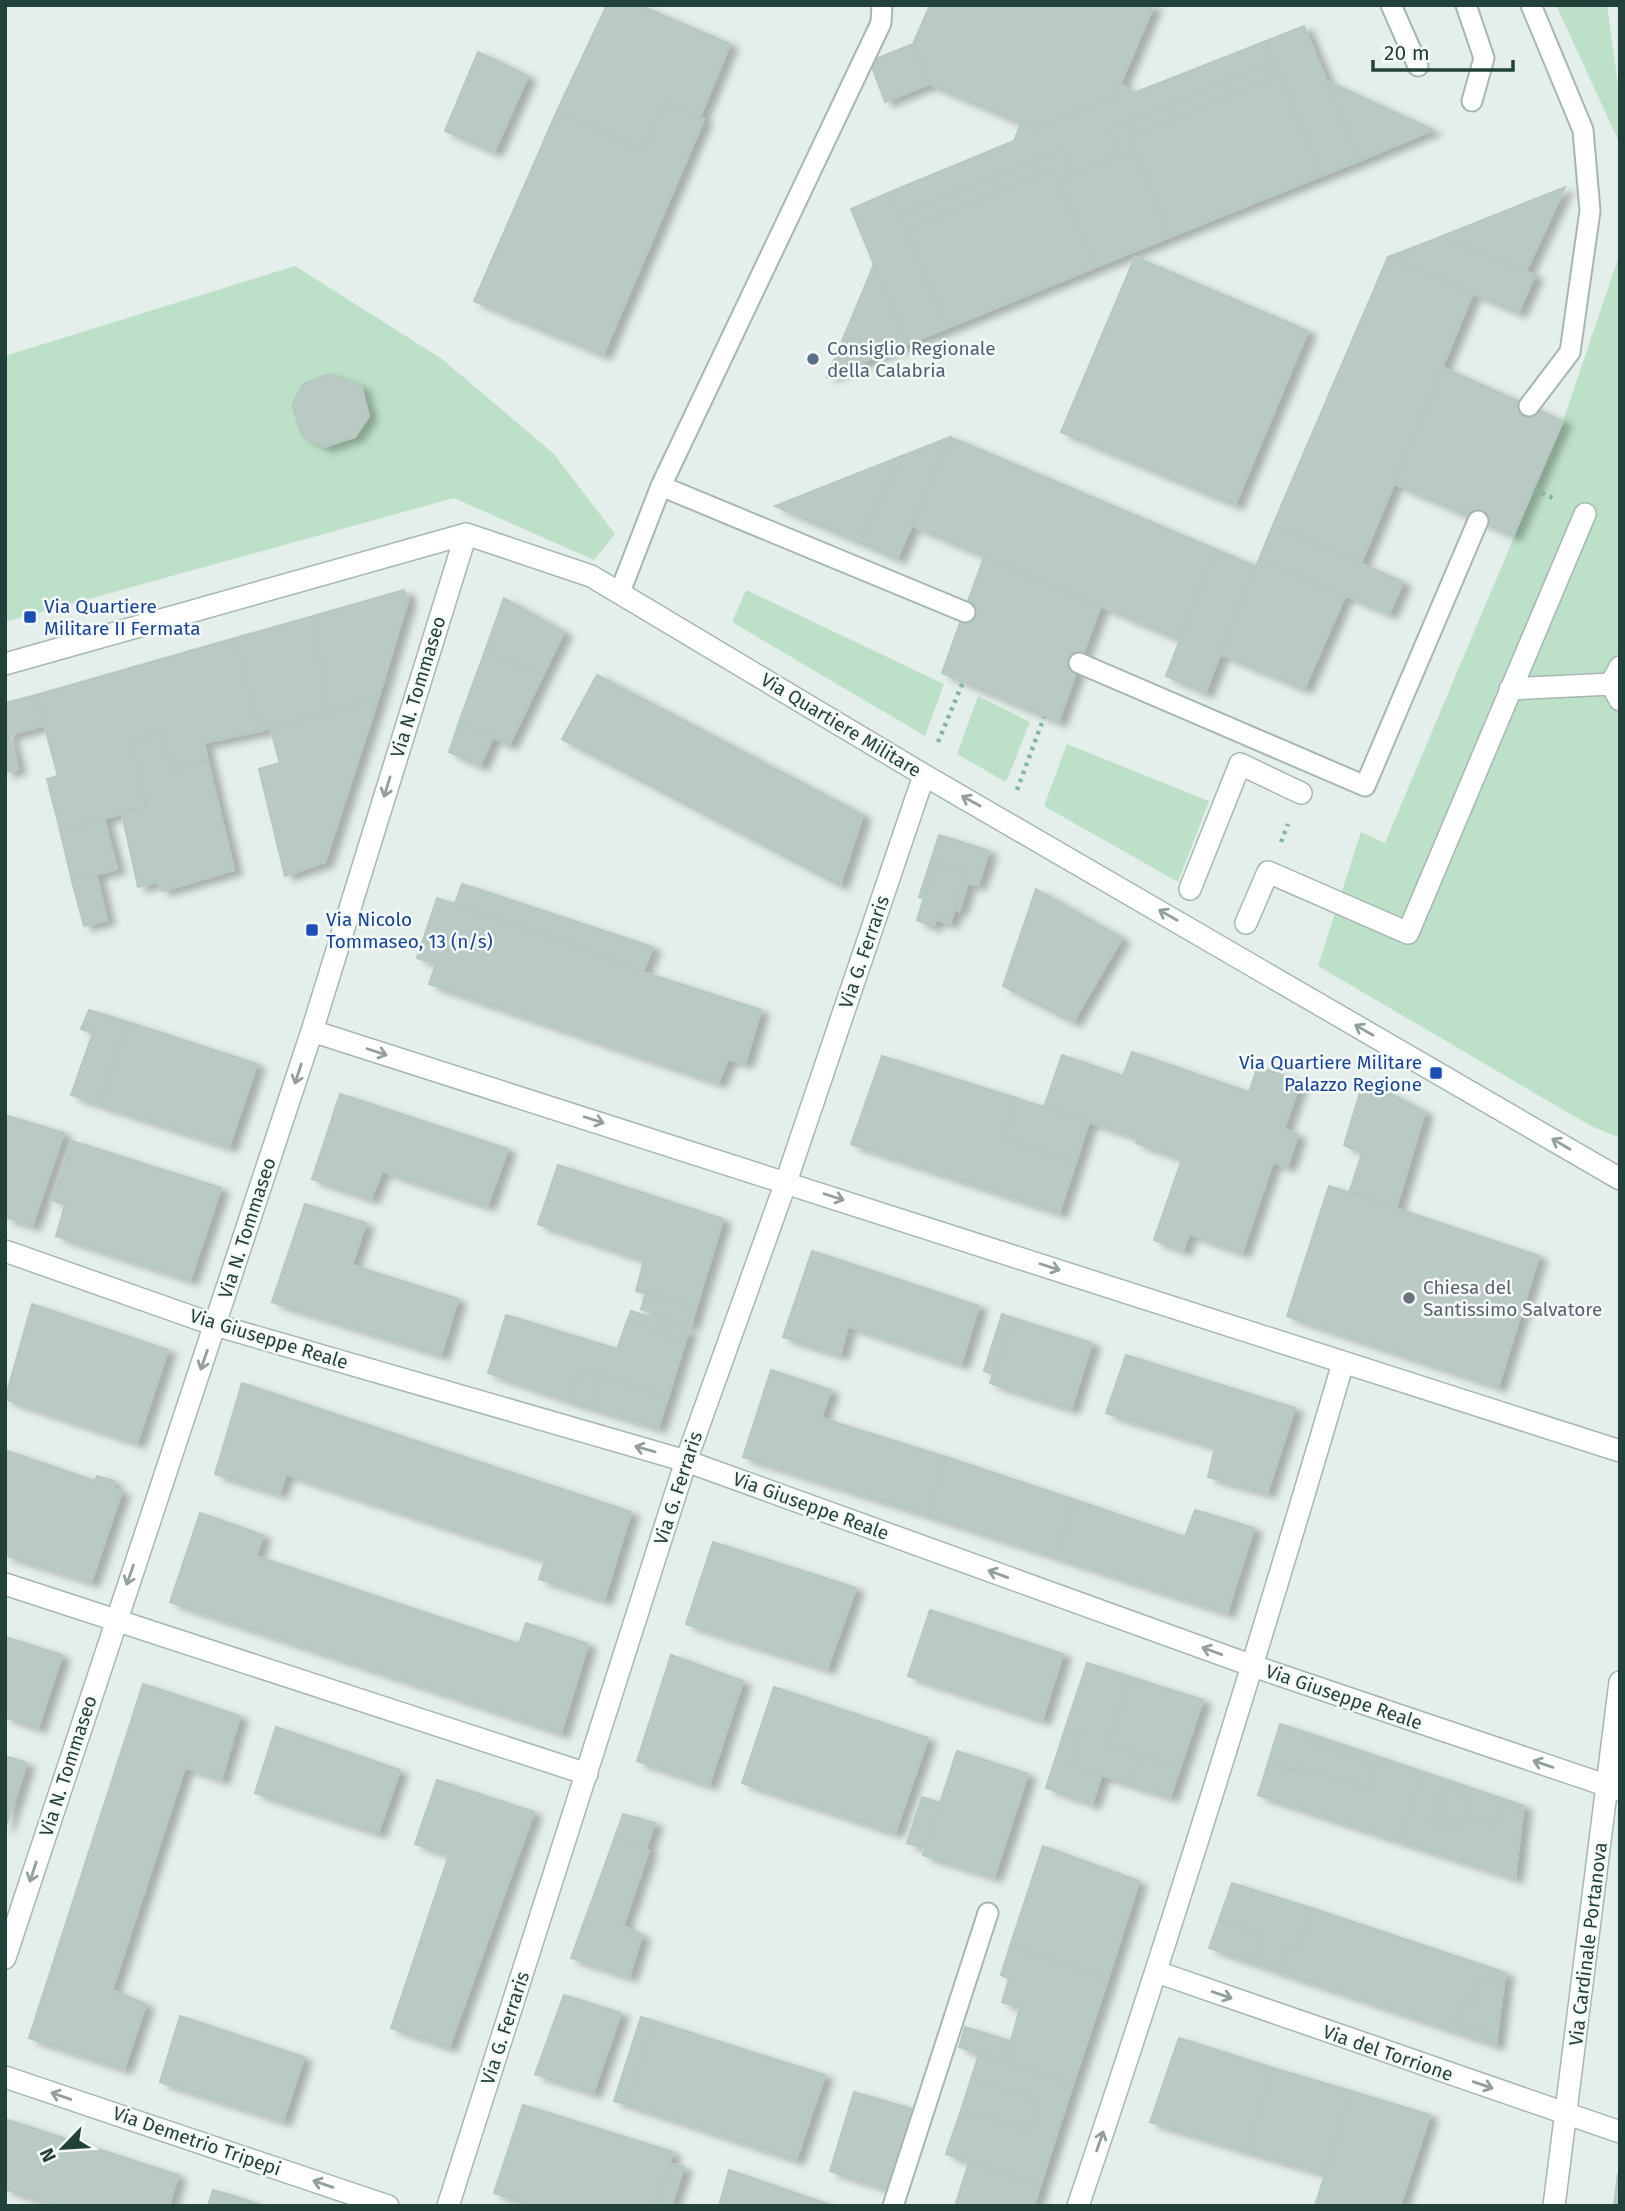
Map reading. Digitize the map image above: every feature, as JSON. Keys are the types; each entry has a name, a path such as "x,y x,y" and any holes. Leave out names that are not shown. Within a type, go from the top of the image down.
{"street":[{"path":"1246,923 1268,872 1408,933 1585,514"},
{"name":"Via Quartiere Militare","path":"466,534 592,576 924,775 1620,1179"},
{"path":"5,664 466,534"},
{"name":"Via N. Tommaseo","path":"5,1958 312,1031 466,534"},
{"path":"1510,689 1617,684"},
{"path":"1190,889 1240,764 1301,793"},
{"name":"Via G. Ferraris","path":"448,2206 686,1461 786,1182 924,775"},
{"path":"312,1031 1620,1451"},
{"name":"Via Giuseppe Reale","path":"5,1251 215,1325 686,1461 1253,1666 1614,1788"},
{"path":"1078,2206 1157,1972 1253,1666 1343,1363"},
{"path":"5,1584 587,1774"},
{"name":"Via Cardinale Portanova","path":"1554,2206 1614,1788 1619,1694"},
{"name":"Via del Torrione","path":"1157,1972 1620,2132"},
{"name":"Via Demetrio Tripepi","path":"5,2077 388,2206"}],"lane":[{"path":"620,592 661,486 881,23 882,5"},
{"path":"1391,5 1418,66"},
{"path":"1466,5 1484,58 1472,101"},
{"path":"1529,406 1570,352 1590,211 1583,130 1531,5"},
{"path":"661,486 965,612"},
{"path":"1079,663 1365,786 1478,521"},
{"path":"893,2206 988,1913"}],"path":[{"path":"937,743 963,682"},
{"path":"1018,789 1044,717"},
{"path":"1268,872 1301,793"}],"green space":[{"path":"1556,5 1607,5 1620,100 1620,144"},
{"path":"1620,253 1620,1138 1591,1126 1318,966 1361,832 1385,843 1563,421"},
{"path":"295,266 442,359 554,454 615,534 594,560 454,498 5,622 5,356"},
{"path":"746,590 944,684 925,736 732,622"},
{"path":"978,696 1030,722 1006,782 957,754"},
{"path":"1067,744 1209,801 1178,882 1044,806"}],"building":[{"path":"607,5 639,5 730,44 700,117 664,102 644,151 557,111"},
{"path":"930,5 1154,5 1115,96 1034,129 929,84 913,44"},
{"path":"1304,26 1359,161 1321,176 1266,41"},
{"path":"1266,41 1274,62 1109,129 1120,155 1073,174 1063,149 899,214 890,192 1014,141 1021,123 1034,129 1115,96 1120,83 1134,93"},
{"path":"913,44 929,84 885,102 870,61"},
{"path":"478,52 528,76 494,152 445,131"},
{"path":"1274,62 1281,75 1129,137 1134,149 1120,155 1109,129"},
{"path":"1281,75 1321,176 1170,237 1129,137"},
{"path":"1327,81 1433,130 1359,161"},
{"path":"664,102 704,119 603,355 474,301 557,111 644,151"},
{"path":"1063,149 1073,174 1058,180 1053,169 906,230 899,214"},
{"path":"1134,149 1170,237 1096,267 1058,180"},
{"path":"1053,169 1096,267 947,328 906,230"},
{"path":"1565,187 1526,271 1440,237"},
{"path":"890,192 947,328 907,344 851,209"},
{"path":"1440,237 1535,275 1518,313 1388,257"},
{"path":"1135,257 1308,331 1235,505 1061,432"},
{"path":"1388,257 1473,293 1361,563 1273,525"},
{"path":"874,264 907,344 827,377 856,308"},
{"path":"1444,368 1563,421 1513,536 1393,483"},
{"path":"329,374 361,386 369,416 355,437 324,447 302,435 292,405 303,384"},
{"path":"950,437 897,559 859,542 902,456"},
{"path":"950,437 1215,549 1180,640 913,526"},
{"path":"902,456 859,542 775,506"},
{"path":"1273,525 1403,582 1389,614 1259,559"},
{"path":"1215,549 1255,566 1205,693 1166,676"},
{"path":"984,557 1100,607 1058,722 942,673"},
{"path":"1259,559 1345,596 1304,689 1220,654"},
{"path":"404,590 408,600 378,699 328,712 313,616"},
{"path":"504,598 564,632 543,675 485,651"},
{"path":"313,616 328,712 260,731 235,638"},
{"path":"235,638 260,731 204,743 208,762 172,770 162,733 131,740 147,807 60,830 47,779 58,776 36,695"},
{"path":"485,651 543,675 509,745 459,722"},
{"path":"597,675 863,815 840,885 562,739"},
{"path":"36,695 45,725 9,735 18,769 5,773 5,703"},
{"path":"378,699 325,862 285,876 259,769 280,763 270,728"},
{"path":"459,722 493,737 480,766 449,752"},
{"path":"162,733 172,770 208,762 234,870 162,891 158,882 138,887 122,814 147,807 131,740"},
{"path":"104,819 117,869 72,881 60,830"},
{"path":"939,835 989,851 978,885 968,883 959,911 955,909 966,873 935,863 925,899 919,897"},
{"path":"935,863 966,873 950,924 936,919 933,927 917,920"},
{"path":"96,874 107,920 84,926 72,881"},
{"path":"462,884 653,947 643,971 609,961 611,958 455,904"},
{"path":"1036,889 1122,938 1073,1022 1003,986"},
{"path":"437,898 611,958 609,961 761,1010 745,1063 728,1059 718,1083 429,984 436,964 417,958"},
{"path":"89,1010 128,1022 100,1105 71,1095 93,1033 81,1029"},
{"path":"128,1022 257,1064 229,1147 100,1105"},
{"path":"1132,1052 1249,1092 1258,1066 1300,1082 1284,1129 1298,1135 1287,1167 1273,1162 1242,1253 1189,1234 1183,1251 1154,1240 1182,1159 1136,1143 1138,1138 1044,1107 1062,1055 1123,1076"},
{"path":"882,1056 1016,1098 1003,1139 1076,1162 1059,1213 851,1144"},
{"path":"1364,1080 1425,1112 1396,1208 1349,1193 1362,1153 1344,1145"},
{"path":"340,1094 508,1149 487,1206 382,1171 371,1199 312,1179"},
{"path":"1016,1098 1089,1122 1076,1162 1003,1139"},
{"path":"5,1115 64,1133 32,1226 5,1217"},
{"path":"72,1141 221,1188 190,1280 56,1236 65,1205 52,1200"},
{"path":"558,1165 723,1219 696,1308 636,1291 644,1260 538,1224"},
{"name":"Chiesa del Santissimo Salvatore","path":"1329,1186 1539,1256 1498,1387 1287,1316"},
{"path":"305,1204 366,1223 352,1265 458,1299 441,1355 272,1302"},
{"path":"812,1251 979,1306 961,1364 848,1326 840,1355 783,1337"},
{"path":"646,1292 696,1308 691,1326 641,1309"},
{"path":"32,1304 168,1350 137,1443 5,1399"},
{"path":"631,1311 689,1331 685,1342 627,1321"},
{"path":"1002,1314 1013,1318 993,1374 984,1371"},
{"path":"506,1315 617,1349 627,1321 685,1342 668,1397 579,1370 569,1401 488,1373"},
{"path":"1013,1318 1092,1343 1071,1409 990,1383"},
{"path":"1126,1355 1295,1408 1267,1493 1208,1477 1215,1447 1106,1413"},
{"path":"579,1370 599,1375 590,1407 569,1401"},
{"path":"771,1370 831,1390 821,1418 946,1457 927,1515 743,1457"},
{"path":"599,1375 668,1397 658,1428 590,1407"},
{"path":"242,1383 631,1512 604,1600 539,1579 545,1560 286,1474 279,1494 215,1474"},
{"path":"5,1450 95,1481 97,1476 114,1481 112,1488 122,1491 91,1582 5,1555"},
{"path":"946,1457 1075,1500 1056,1557 927,1515"},
{"path":"1075,1500 1185,1537 1195,1510 1254,1528 1227,1613 1056,1557"},
{"path":"200,1513 263,1535 256,1556 519,1644 526,1623 588,1644 561,1733 170,1602"},
{"path":"713,1542 856,1588 827,1669 686,1624"},
{"path":"930,1610 1063,1654 1042,1720 908,1676"},
{"path":"5,1637 62,1655 38,1728 5,1717"},
{"path":"671,1655 743,1681 709,1785 637,1761"},
{"path":"1087,1663 1131,1677 1108,1745 1140,1755 1131,1785 1070,1765 1081,1734 1065,1729"},
{"path":"1131,1677 1203,1700 1180,1768 1108,1745"},
{"path":"143,1684 240,1716 221,1780 185,1767 112,1990 146,2004 124,2069 29,2038"},
{"path":"774,1687 928,1738 895,1833 742,1783"},
{"path":"1280,1724 1308,1733 1304,1742 1377,1765 1371,1789 1297,1767 1295,1772 1268,1763"},
{"path":"276,1727 400,1770 378,1833 255,1793"},
{"path":"1065,1729 1081,1734 1070,1765 1101,1776 1092,1804 1046,1788"},
{"path":"1308,1733 1424,1772 1399,1841 1258,1795 1268,1763 1295,1772 1297,1767 1371,1789 1377,1765 1304,1742"},
{"path":"957,1751 1028,1774 994,1877 923,1855"},
{"path":"1140,1755 1180,1768 1170,1797 1131,1785"},
{"path":"5,1756 27,1763 5,1829"},
{"path":"1424,1772 1444,1779 1430,1821 1458,1832 1460,1822 1439,1813 1449,1789 1471,1796 1469,1817 1493,1825 1502,1804 1523,1810 1515,1878 1399,1841"},
{"path":"1444,1779 1524,1806 1523,1810 1502,1804 1493,1825 1469,1817 1471,1796 1449,1789 1439,1813 1460,1822 1458,1832 1430,1821"},
{"path":"437,1780 534,1812 449,2047 391,2028 449,1855 415,1844"},
{"path":"922,1797 940,1803 926,1848 907,1843"},
{"path":"623,1814 655,1823 645,1850 615,1837"},
{"path":"615,1837 649,1850 623,1926 642,1935 629,1977 571,1958"},
{"path":"1043,1846 1139,1881 1108,1979 1010,1946"},
{"path":"1232,1883 1311,1908 1299,1947 1287,1943 1281,1965 1254,1957 1263,1934 1219,1920"},
{"path":"1311,1908 1506,1973 1504,1982 1481,1976 1475,2002 1463,1999 1455,2023 1497,2037 1496,2045 1209,1948 1219,1920 1263,1934 1254,1957 1281,1965 1287,1943 1299,1947"},
{"path":"1010,1946 1108,1979 1073,2084 1005,2062 1020,2008 1002,2002 1009,1979 1001,1975"},
{"path":"1481,1976 1504,1982 1497,2037 1455,2023 1463,1999 1475,2002"},
{"path":"564,1995 621,2013 593,2093 535,2074"},
{"path":"180,2016 304,2057 283,2121 160,2082"},
{"path":"641,2017 654,2021 626,2104 614,2101"},
{"path":"654,2021 825,2075 796,2160 626,2104"},
{"path":"965,2027 1010,2041 1005,2062 959,2047"},
{"path":"1179,2038 1273,2068 1246,2151 1150,2122"},
{"path":"979,2054 1073,2084 1040,2186 946,2154 961,2110 1030,2131 1039,2099 971,2079"},
{"path":"1273,2068 1351,2091 1325,2174 1246,2151"},
{"path":"971,2079 1039,2099 1030,2131 961,2110"},
{"path":"1351,2091 1430,2115 1400,2206 1315,2206"},
{"path":"854,2092 916,2110 888,2189 830,2171"},
{"path":"523,2105 673,2152 655,2206 531,2206 494,2193"},
{"path":"5,2119 178,2175 169,2206 58,2206 5,2189"},
{"path":"969,2162 1040,2186 1034,2206 955,2206"},
{"path":"669,2163 684,2167 671,2206 655,2206"},
{"path":"729,2170 833,2206 719,2206"},
{"path":"1618,2173 1620,2206 1614,2206"},
{"path":"213,2190 234,2196 230,2206 208,2206"},
{"path":"234,2196 258,2204 230,2206"}],"place":[{"name":"Consiglio Regionale della Calabria","path":"813,359"},
{"name":"Via Quartiere Militare II Fermata","path":"30,617"},
{"name":"Via Nicolo Tommaseo, 13 (n/s)","path":"312,930"},
{"name":"Via Quartiere Militare Palazzo Regione","path":"1436,1073"},
{"name":"Chiesa del Santissimo Salvatore","path":"1409,1298"}]}
